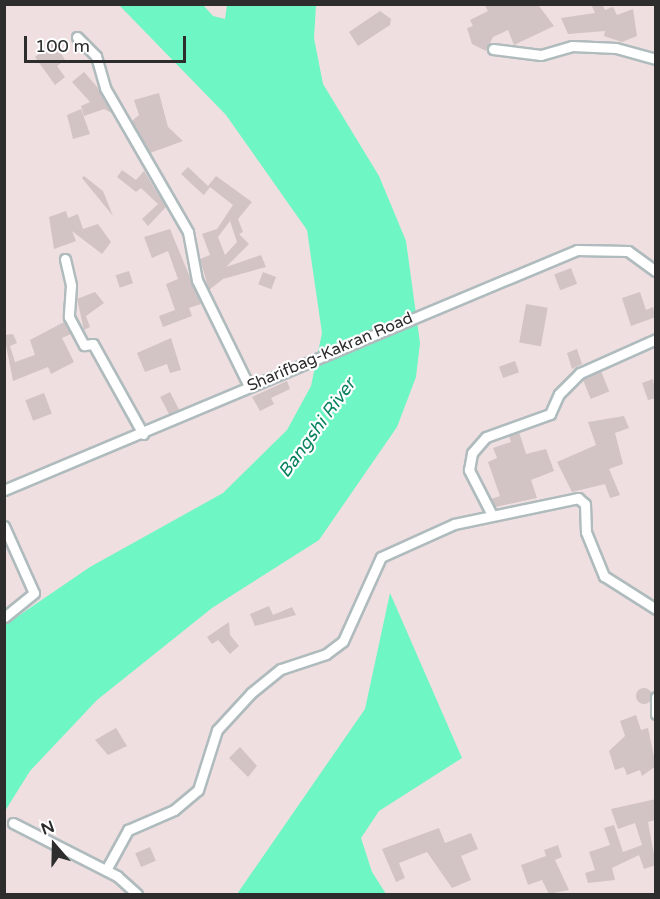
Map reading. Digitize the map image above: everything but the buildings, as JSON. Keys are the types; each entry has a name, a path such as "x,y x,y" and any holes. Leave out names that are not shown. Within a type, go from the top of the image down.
{"street":[{"path":"77,38 93,50 117,112 179,214 197,280 249,386"},
{"path":"493,50 541,55 572,46 616,48 656,59"},
{"name":"Sharifbag-Kakran Road","path":"4,490 143,434 280,372 577,250 628,251 656,271"},
{"path":"65,259 71,285 69,317 84,345 93,344 143,434"},
{"path":"492,515 469,470 472,453 486,437 550,414 559,394 580,373 656,339"},
{"path":"106,870 128,830 174,810 198,790 218,730 251,693 281,669 326,654 343,641 381,557 454,524 578,498 585,504 586,532 604,576 656,609"},
{"path":"4,526 34,593 4,617"},
{"path":"656,697 656,714"},
{"path":"13,823 106,870 137,894"}],"water":[{"name":"Bangshi River","path":"119,5 203,5 213,16 225,19 227,5 316,5 314,38 323,84 379,176 406,241 420,343 416,377 397,427 319,540 212,608 97,700 30,771 5,811 5,625 90,567 223,493 287,430 311,386 322,333 307,230 226,115"},
{"path":"390,593 462,758 379,811 361,838 372,872 386,894 237,894 365,709"}]}
